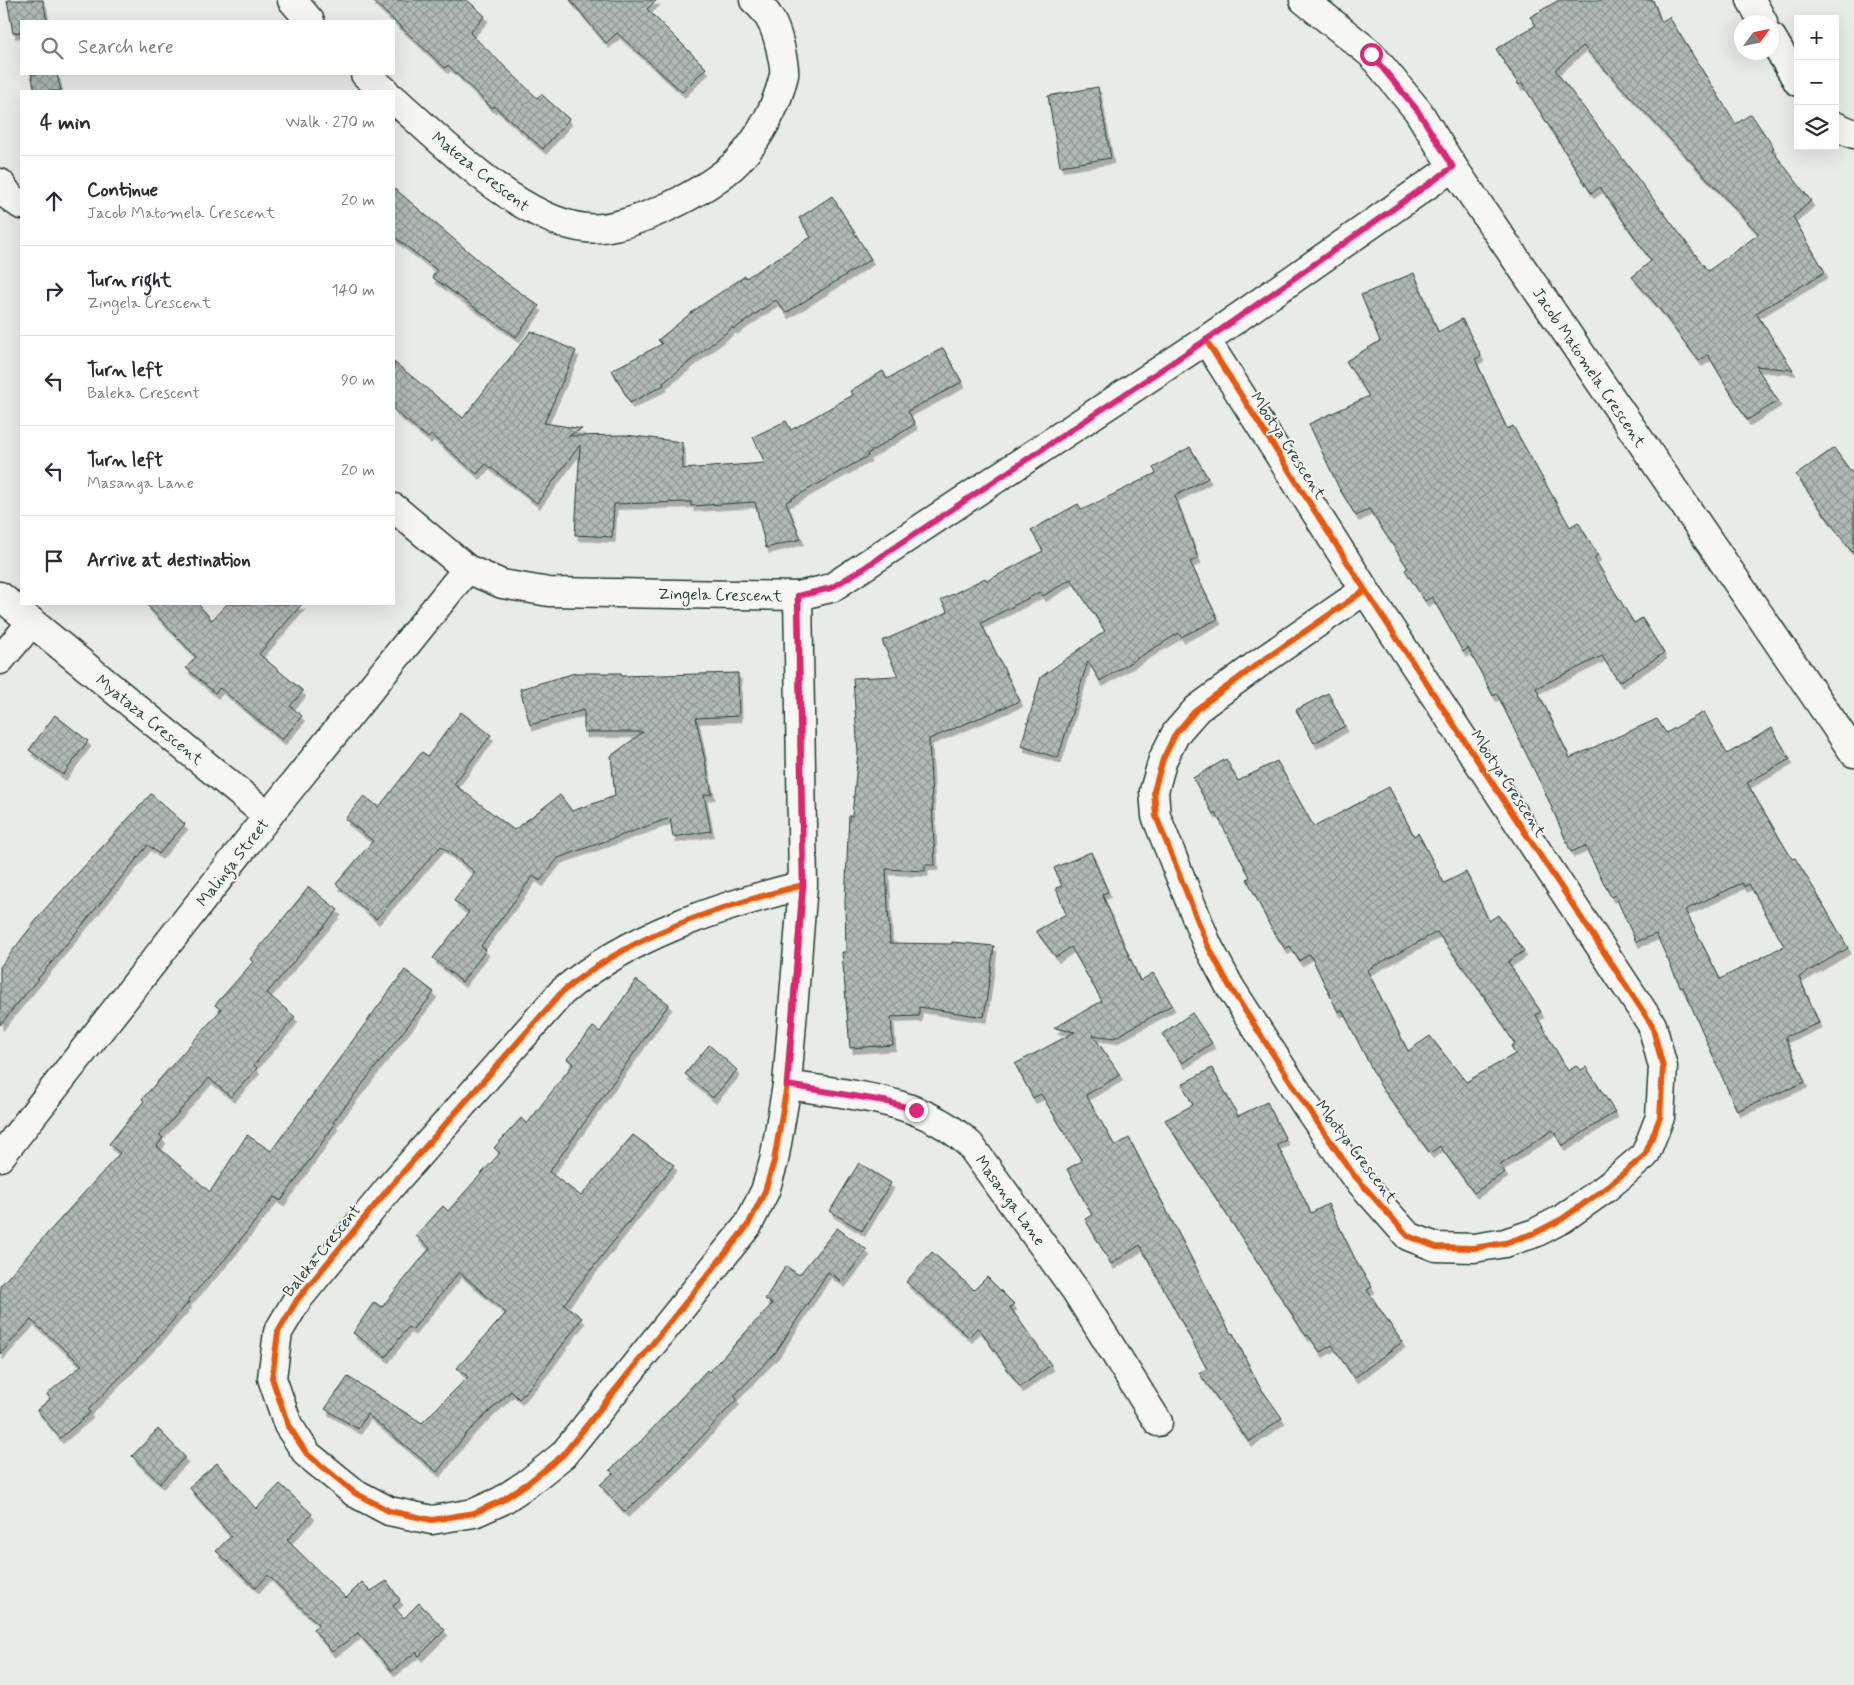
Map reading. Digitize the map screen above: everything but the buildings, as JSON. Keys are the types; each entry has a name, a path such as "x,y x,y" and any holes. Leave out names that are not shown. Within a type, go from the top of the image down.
{"street":[{"path":"292,0 309,20"},
{"name":"Mateza Crescent","path":"395,100 459,156 526,208 562,223 587,229 625,224 655,212 712,181 738,161 768,121 784,73 778,34 763,8 754,0"},
{"name":"Jacob Matomela Crescent","path":"1304,0 1371,54 1418,111 1453,167 1854,753"},
{"path":"1751,0 1759,15"},
{"path":"1779,50 1794,75"},
{"path":"366,75 384,90"},
{"path":"1839,128 1854,134"},
{"name":"Zingela Crescent","path":"395,509 467,570 502,584 549,592 798,596 831,588 864,568 1206,340 1453,167"},
{"path":"0,183 10,197 20,204"},
{"name":"Mbotya Crescent","path":"1206,340 1366,590 1652,1025 1662,1067 1660,1117 1645,1155 1606,1188 1562,1219 1535,1233 1505,1243 1474,1248 1436,1247 1408,1236 1353,1174 1304,1104 1230,986 1207,944 1156,816 1154,790 1163,759 1176,733 1197,709 1258,664 1366,590"},
{"name":"Malinga Street","path":"0,1156 268,816 467,570"},
{"name":"Myataza Crescent","path":"0,596 268,816"},
{"name":"Baleka Crescent","path":"798,596 803,884 787,1085 774,1161 764,1191 748,1225 563,1455 502,1501 474,1513 432,1520 388,1511 355,1493 307,1454 288,1425 272,1378 278,1332 297,1300 390,1187 562,992 586,972 684,921 743,900 803,884"},
{"path":"0,660 32,622"},
{"name":"Masanga Lane","path":"787,1085 884,1101 916,1110 955,1130 970,1146 1076,1291 1158,1422"}],"cycle path":[{"path":"1206,340 1365,590 1652,1025 1663,1067 1660,1117 1645,1155 1606,1188 1562,1219 1535,1233 1505,1243 1474,1248 1436,1247 1408,1236 1353,1174 1305,1104 1230,987 1207,944 1156,816 1154,791 1163,759 1176,733 1197,709 1365,590"},
{"path":"798,596 803,885 787,1085 774,1161 765,1191 748,1225 563,1455 528,1483 501,1501 474,1513 432,1520 389,1511 355,1493 307,1454 288,1425 272,1378 278,1332 297,1300 390,1187 562,992 616,954 676,925 707,913 803,885"}],"route":[{"path":"916,1110 884,1101 787,1085 803,884 798,596 831,588 864,568 1206,340 1453,167 1418,111 1371,54"}]}
